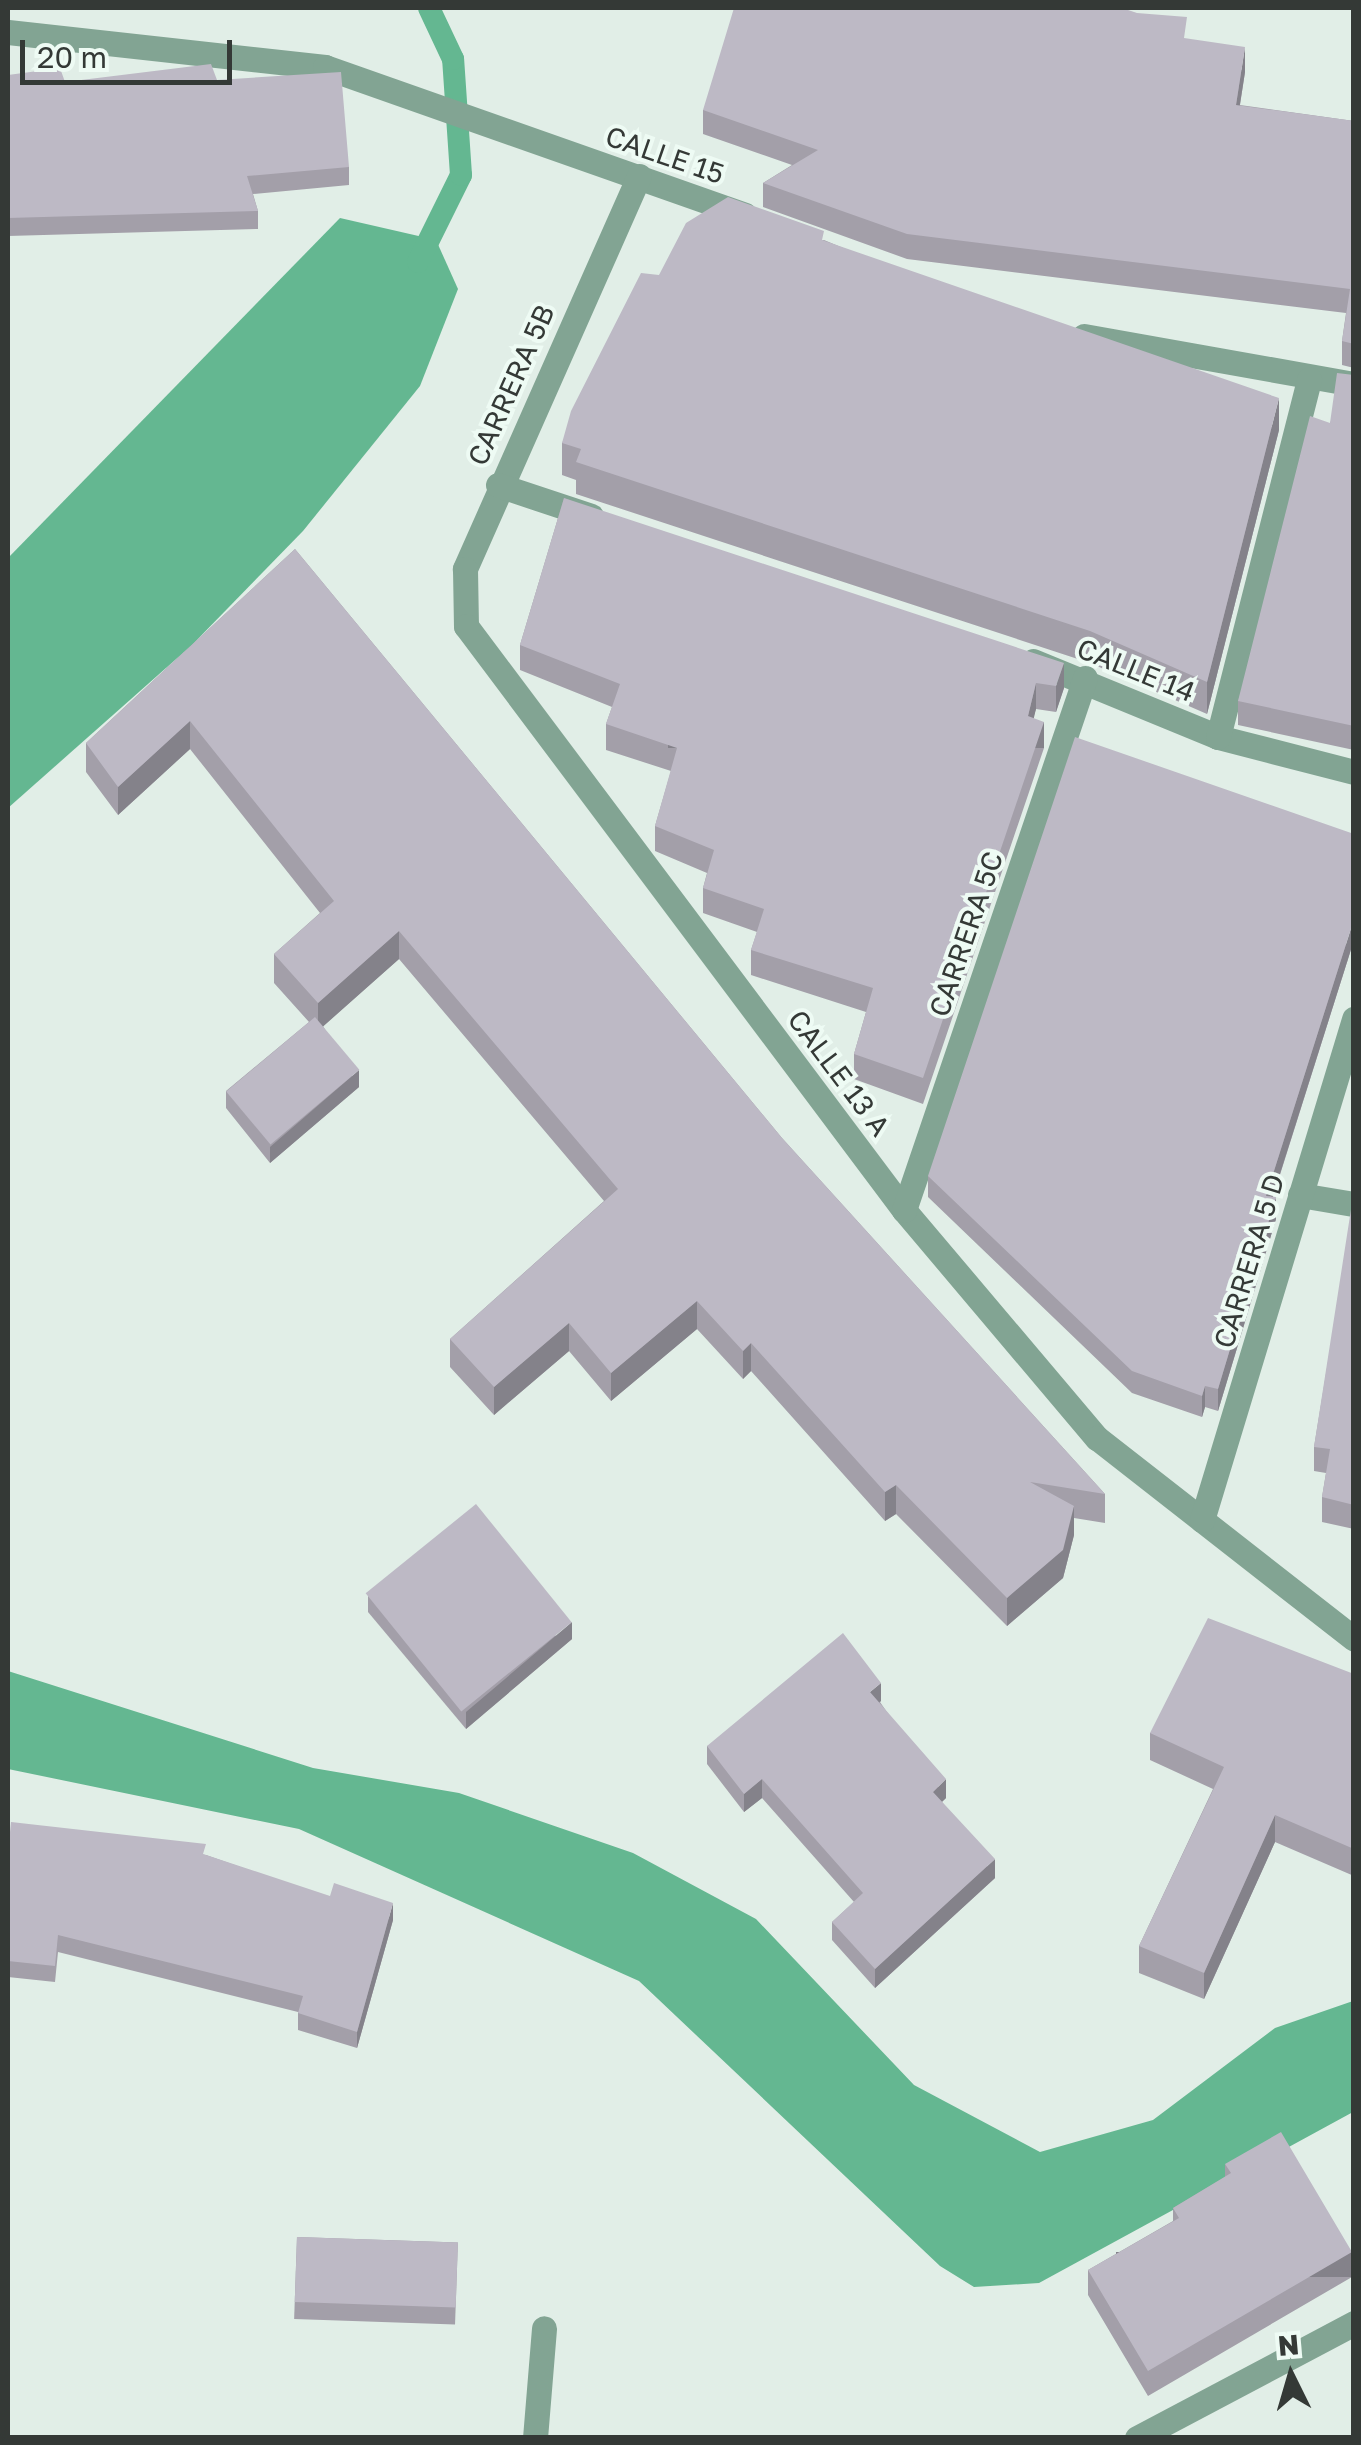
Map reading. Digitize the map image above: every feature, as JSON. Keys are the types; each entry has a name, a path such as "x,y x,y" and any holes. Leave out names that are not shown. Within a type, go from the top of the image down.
{"street":[{"name":"CALLE 15","path":"8,32 324,67 768,223"},
{"name":"CARRERA 5B","path":"466,626 465,569 498,486 639,176"},
{"path":"1063,332 1354,384"},
{"path":"1218,736 1309,379"},
{"path":"498,486 612,523"},
{"name":"CALLE 13 A","path":"466,626 904,1210 1096,1438 1354,1638"},
{"name":"CALLE 14","path":"1009,654 1085,678 1218,736 1354,772"},
{"name":"CARRERA 5C","path":"904,1210 1085,678"},
{"name":"CARRERA 5 D","path":"1202,1520 1354,1020"},
{"path":"1300,1195 1354,1204"},
{"path":"1136,2438 1354,2322"},
{"path":"535,2438 544,2328"}],"shaded area":[{"path":"340,218 436,240 458,289 420,386 303,531 192,645 8,808 8,558"},
{"path":"8,1671 313,1768 459,1793 633,1853 756,1919 914,2085 1040,2152 1153,2120 1275,2028 1353,2001 1353,2112 1039,2283 974,2287 940,2266 639,1981 299,1829 8,1769"}],"building":[{"path":"734,8 1122,8 1187,17 1184,38 1245,47 1236,105 1354,121 1354,344 1342,341 1350,289 907,234 763,183 818,150 703,110"},
{"path":"211,64 217,80 341,72 349,167 247,176 258,211 8,218 8,75 60,68 65,82"},
{"path":"728,197 824,231 822,240 1279,398 1207,682 1090,631 576,462 581,449 562,443 571,411 641,273 659,275 686,223"},
{"path":"1337,373 1354,375 1354,726 1238,701 1310,416 1330,423"},
{"path":"564,498 1064,663 1056,686 1036,683 1028,716 1044,722 923,1078 854,1054 873,988 751,950 764,909 703,888 714,850 655,826 677,748 606,724 620,684 520,645"},
{"path":"295,549 782,1138 1105,1494 1030,1482 1074,1506 1063,1550 1007,1598 896,1485 885,1492 751,1343 743,1351 697,1301 611,1373 569,1323 494,1387 450,1339 618,1189 399,931 318,1003 274,954 334,901 190,721 118,787 86,743"},
{"path":"1075,737 1354,834 1354,919 1266,1196 1276,1197 1218,1389 1205,1386 1202,1396 1132,1371 928,1176"},
{"path":"315,1017 359,1070 270,1144 226,1092"},
{"path":"1352,1203 1354,1505 1322,1497 1330,1449 1314,1447"},
{"path":"476,1504 572,1622 461,1711 366,1593"},
{"path":"1208,1618 1354,1674 1354,1849 1275,1815 1204,1973 1139,1946 1224,1767 1150,1733"},
{"path":"843,1633 881,1683 870,1692 946,1779 933,1792 995,1859 875,1969 832,1922 863,1893 762,1779 744,1794 707,1746"},
{"path":"11,1822 206,1844 203,1854 330,1896 334,1883 393,1903 357,2032 298,2013 303,1996 58,1935 55,1966 8,1961"},
{"path":"1281,2132 1352,2252 1148,2371 1088,2270 1179,2218 1173,2208 1231,2173 1225,2164"},
{"path":"297,2237 458,2243 456,2308 295,2302"}],"waterway":[{"path":"418,262 461,175 453,59 429,8"}]}
